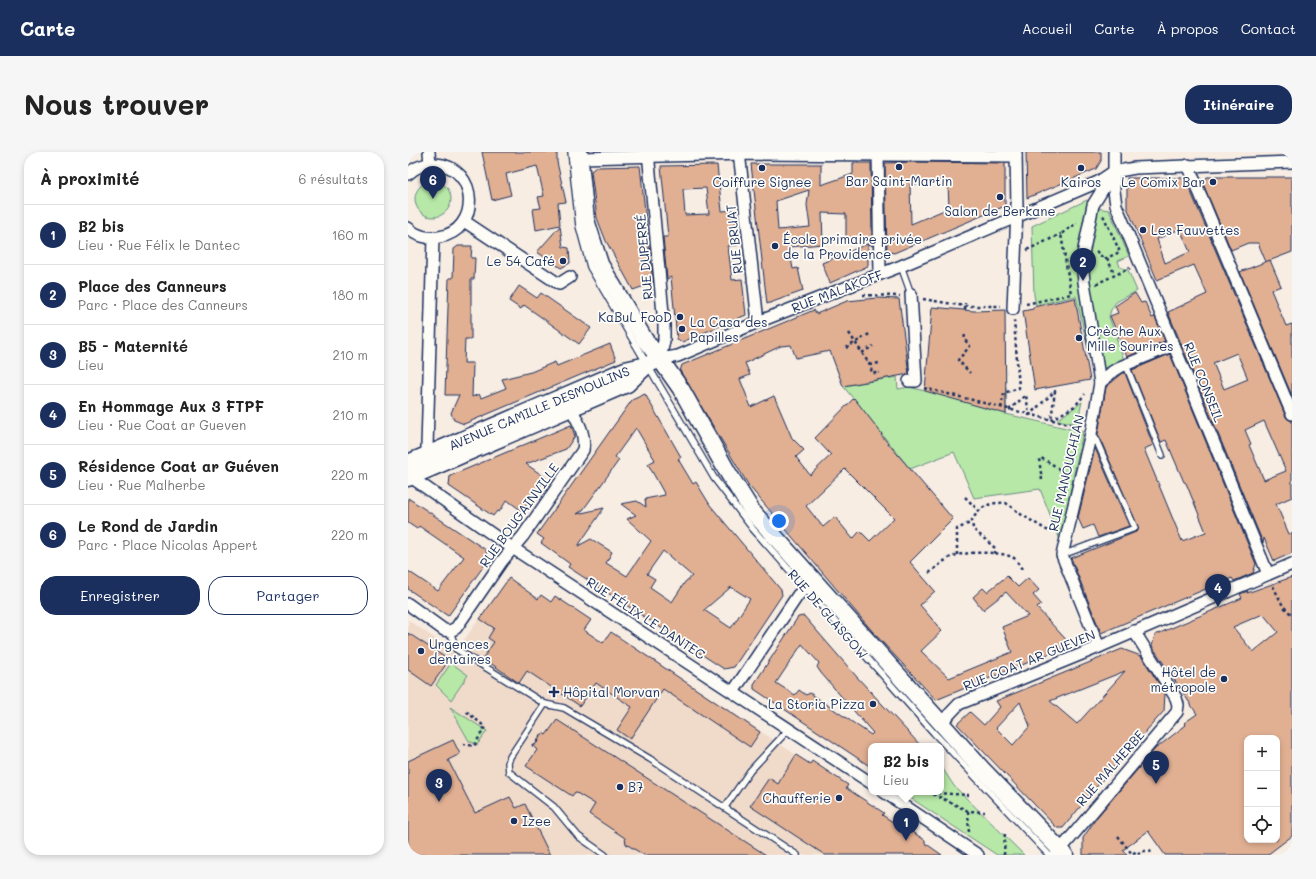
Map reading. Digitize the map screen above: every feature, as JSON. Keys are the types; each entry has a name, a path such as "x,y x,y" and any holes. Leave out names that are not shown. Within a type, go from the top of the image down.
{"main road":[{"name":"RUE DE GLASGOW","path":"576,154 586,220 600,264 658,364 681,389 752,511 809,585 941,724 1057,853"},
{"name":"AVENUE CAMILLE DESMOULINS","path":"409,473 571,408 631,382 658,364"},
{"name":"AVENUE CAMILLE DESMOULINS","path":"409,473 427,455 625,370 658,364"}],"street":[{"path":"429,152 430,164"},
{"name":"RUE CONSEIL","path":"1114,152 1116,205 1268,574"},
{"name":"RUE BRUAT","path":"739,153 758,322"},
{"path":"878,153 880,274"},
{"path":"576,154 1016,154 1016,216 1013,308"},
{"name":"RUE DUPERRÉ","path":"648,154 664,324 664,341 658,364"},
{"path":"1114,172 1135,168 1188,165 1292,162"},
{"path":"408,174 419,166 442,164 453,169 462,177 468,187 471,199 469,211 464,222 456,230 445,236 433,238 421,236 408,228"},
{"path":"1188,165 1292,414"},
{"name":"RUE MALAKOFF","path":"658,364 758,322 901,266 1098,182 1114,172"},
{"name":"RUE MANOUCHIAN","path":"1062,555 1078,484 1086,428 1100,383 1085,289 1082,259 1093,205 1114,172"},
{"path":"464,222 559,284 570,276"},
{"path":"427,455 433,238"},
{"path":"909,381 916,381 912,295"},
{"path":"1100,383 1112,372 1174,345"},
{"name":"RUE BOUGAINVILLE","path":"450,631 456,628 583,450 585,440 571,408"},
{"name":"RUE FÉLIX LE DANTEC","path":"409,473 513,548 868,781"},
{"path":"1062,555 1099,647"},
{"name":"RUE COAT AR GUEVEN","path":"941,724 959,704 1099,647 1292,564"},
{"path":"733,692 794,600 809,585"},
{"path":"408,604 444,630 450,631"},
{"name":"RUE MALHERBE","path":"1057,853 1177,712 1178,705 1176,698 1134,631"},
{"path":"888,795 974,852"}],"lane":[{"path":"901,266 912,295"},
{"path":"1126,365 1162,455"},
{"path":"1062,555 1135,528 1086,428"},
{"name":"RUE DE GLASGOW","path":"809,585 934,733 1057,853"},
{"path":"450,631 456,649 544,704 564,708 650,759 797,855"},
{"path":"544,704 510,757 508,763 509,772 554,807 578,836 605,855"},
{"path":"724,807 750,771 789,729"}],"path":[{"path":"1031,248 1061,234"},
{"path":"1107,258 1113,271"},
{"path":"1085,289 1130,268"},
{"path":"856,294 912,295 965,306 1013,308 1019,388 1004,393 1002,408"},
{"path":"849,333 870,365 872,373 880,373"},
{"path":"846,348 856,344 871,333"},
{"path":"964,335 964,339 970,346 958,360 970,373"},
{"path":"862,353 873,346"},
{"path":"870,365 879,363"},
{"path":"925,388 1028,415 1086,428"},
{"path":"1028,415 1055,391 1052,420"},
{"path":"1052,420 1075,406 1087,392"},
{"path":"1009,410 1026,395 1028,415"},
{"path":"1042,480 1039,459 1041,458 1052,464 1078,484"},
{"path":"965,497 978,510"},
{"path":"995,554 995,548 973,529 972,522 978,510 986,504 1006,503 1022,515 1050,532"},
{"path":"957,555 957,529 972,522"},
{"path":"929,574 941,563 957,555 995,554 1012,557 1022,569"},
{"path":"1268,574 1283,606 1292,615"},
{"path":"462,744 474,746 485,727 466,711"},
{"path":"532,746 538,740 541,733"},
{"path":"944,794 968,795"},
{"path":"935,795 968,811 985,812"},
{"path":"968,811 974,852"},
{"path":"1004,855 1005,832"},
{"path":"1118,836 1132,854 1137,851 1140,855"},
{"path":"1143,851 1150,851 1152,855"}],"shaded area":[{"name":"Hôpital Morvan","path":"509,578 538,599 541,595 551,602 555,596 591,620 585,630 603,642 611,632 810,764 812,761 848,785 846,789 925,840 925,844 941,855 408,855 408,620 455,652"}],"green space":[{"path":"437,181 446,186 450,192 450,206 446,212 437,217 429,217 420,212 416,206 415,195 420,186 426,182"},
{"path":"1087,200 1097,208 1109,210 1129,256 1118,261 1120,267 1128,270 1137,291 1116,302 1109,317 1124,360 1094,376 1076,296 1036,305 1034,295 1032,226"},
{"path":"897,377 898,389 909,387 925,391 926,382 1006,387 1006,414 1083,432 1060,540 1040,489 974,498 954,452 910,469 843,386"},
{"path":"1082,402 1077,424 1057,420"},
{"path":"451,663 468,675 451,700 436,685"},
{"path":"450,707 487,731 477,745 469,741"},
{"path":"944,771 954,786 1024,855 997,855 906,795 944,795"}],"building":[{"path":"482,152 557,152 557,162 566,202 558,203 560,225 536,230 533,209 541,208 538,197 544,196 537,166 506,174 511,195 492,200"},
{"path":"1026,152 1101,152 1101,161 1096,169 1027,198"},
{"path":"853,163 871,163 872,238 846,241 846,214 822,213 823,244 789,247 793,269 798,268 803,291 767,304 751,164 821,164 821,185 853,174","holes":["809,190 807,205 810,227 778,230 776,201"]},
{"path":"885,163 1005,163 1005,206 894,253 887,251","holes":["948,183 949,208 911,224 910,184"]},
{"path":"717,165 722,211 735,210 738,245 728,246 732,280 742,279 746,315 682,342 677,339 671,277 667,279 663,237 668,237 661,166","holes":["706,188 709,214 685,215 683,189"]},
{"path":"640,166 653,283 633,290 606,241 597,218 591,171 596,167"},
{"path":"1207,177 1292,177 1292,252 1266,262 1258,243 1248,243 1231,250 1203,184"},
{"path":"1127,178 1185,178 1286,417 1292,421 1292,497 1276,504 1289,534 1292,533 1292,553 1274,561 1264,538 1263,543 1168,312 1207,294 1194,265 1157,280 1127,207","holes":["1180,229 1190,252 1165,263 1157,239","1237,353 1248,379 1224,389 1213,363","1264,421 1286,471 1264,480 1249,445 1251,444 1245,430"]},
{"path":"560,226 563,247 569,248 570,263 561,268 537,252"},
{"path":"872,242 873,246 868,244 868,266 830,283 822,263"},
{"path":"458,246 472,246 471,258 475,258 474,279 471,279 471,339 465,339 464,363 473,363 472,397 479,394 481,398 506,388 502,379 531,372 555,362 557,366 610,344 616,360 464,424 454,420 451,413 459,395 445,395 449,278 453,278 454,249"},
{"path":"1270,260 1281,286 1271,290 1286,326 1292,324 1292,396 1240,272"},
{"path":"519,286 537,298 541,293 591,328 579,344 524,305 521,309 509,301"},
{"path":"1135,293 1141,303 1145,302 1152,318 1155,317 1165,341 1127,357 1110,316 1118,313 1115,306"},
{"path":"877,298 899,299 909,374 843,386 830,351 796,358 791,345 781,346 745,363 750,375 740,379 751,407 774,396 792,438 804,450 796,457 810,475 831,455 815,438 854,398 882,434 881,435 953,519 910,562 935,591 920,605 942,631 921,651 949,678 1012,652 1002,627 1028,616 1006,592 983,610 973,597 983,588 987,592 1007,576 1018,587 1028,578 1039,590 1033,595 1041,604 1037,608 1071,645 936,700 873,632 749,486 680,371 682,365 814,310 816,314 847,301","holes":["845,469 894,518 870,541 860,531 853,539 835,517 823,527 806,506"]},
{"path":"1075,298 1090,380 1035,390 1023,311 1033,309 1033,307"},
{"path":"932,307 974,311 1005,310 1006,414 925,391"},
{"path":"1170,354 1256,564 1253,573 1234,581 1232,578 1101,633 1071,558 1136,532 1139,529 1098,434 1106,387 1123,373 1125,373 1153,445 1144,449 1182,541 1206,532 1166,440 1161,442 1132,370"},
{"path":"645,394 681,457 678,459 693,484 696,482 710,505 781,590 782,595 734,667 724,669 568,567 570,564 541,543 544,539 537,534 632,400","holes":["636,428 655,460 648,464 665,495 645,499 646,507 637,501 621,504 636,515 627,519 651,541 627,576 606,563 612,552 591,539 578,546 604,508 577,514 583,510 619,460 615,457","663,551 692,576 685,582 672,602 650,587 655,579 647,574","731,587 750,599 731,628 704,610"]},
{"path":"571,425 575,436 566,449 526,464 546,478 522,511 507,500 499,512 497,511 493,516 449,486 450,476"},
{"path":"1095,448 1129,526 1098,537 1093,525 1083,529 1078,518"},
{"path":"408,498 486,550 488,560 448,616 408,589 408,571 438,591 464,557 419,526 417,529 408,523"},
{"path":"1292,577 1292,836 1267,855 1165,855 1148,831 1123,850 1127,855 1083,855 1083,838 1097,817 1155,749 1186,725 1184,723 1197,714 1152,646 1155,635 1242,598 1240,594 1248,591 1247,593","holes":["1263,614 1278,632 1253,652 1233,627"]},
{"path":"509,578 538,599 541,595 551,602 555,596 591,620 584,630 603,643 611,632 760,732 750,747 663,689 630,739 617,730 632,707 596,683 580,706 527,671 519,683 483,658 494,642 488,638 494,628 480,619"},
{"path":"804,616 856,676 918,743 868,743 868,765 754,689 754,684 798,617","holes":["802,644 819,663 817,667 873,733 871,735 810,693 806,695 799,690 795,695 776,683"]},
{"name":"Urgences dentaires","path":"408,633 449,660 431,686 408,670"},
{"path":"1122,649 1141,656 1165,693 1164,711 1103,779 1063,828 1057,828 957,724 970,712 984,725 1000,707 996,701","holes":["1125,671 1077,724 1050,701","1020,702 1030,726 1013,745 996,728"]},
{"name":"B7","path":"557,720 766,855 644,855 626,844 625,838 589,814 595,804 575,792 572,796 526,766 537,750 534,747 538,740 543,733 546,735"},
{"path":"453,740 460,754 448,760 475,813 510,797 516,808 525,804 550,855 408,855 408,761"},
{"path":"796,755 810,764 812,761 848,785 846,788 884,813 882,815 925,840 925,843 942,855 825,855 750,806 769,778 778,784"}],"place":[{"name":"Bar Saint-Martin","path":"899,167"},
{"name":"Coiffure Signee","path":"762,168"},
{"name":"Kairos","path":"1081,168"},
{"name":"Le Comix Bar","path":"1213,182"},
{"name":"Salon de Berkane","path":"1000,197"},
{"name":"Le Rond de Jardin","path":"433,199"},
{"name":"Les Fauvettes","path":"1143,230"},
{"name":"École primaire privée de la Providence","path":"775,246"},
{"name":"Le 54 Café","path":"563,261"},
{"name":"Place des Canneurs","path":"1083,281"},
{"name":"KaBuL FooD","path":"680,317"},
{"name":"La Casa des Papilles","path":"682,329"},
{"name":"Crèche Aux Mille Sourires","path":"1079,338"},
{"name":"En Hommage Aux 3 FTPF","path":"1218,607"},
{"name":"Urgences dentaires","path":"421,651"},
{"name":"Hôtel de métropole","path":"1224,679"},
{"name":"Hôpital Morvan","path":"554,692"},
{"name":"La Storia Pizza","path":"873,704"},
{"name":"Résidence Coat ar Guéven","path":"1156,784"},
{"name":"B7","path":"620,787"},
{"name":"Chaufferie","path":"839,798"},
{"name":"B5 - Maternité","path":"439,802"},
{"name":"Izee","path":"514,821"},
{"name":"B2 bis","path":"906,841"}]}
